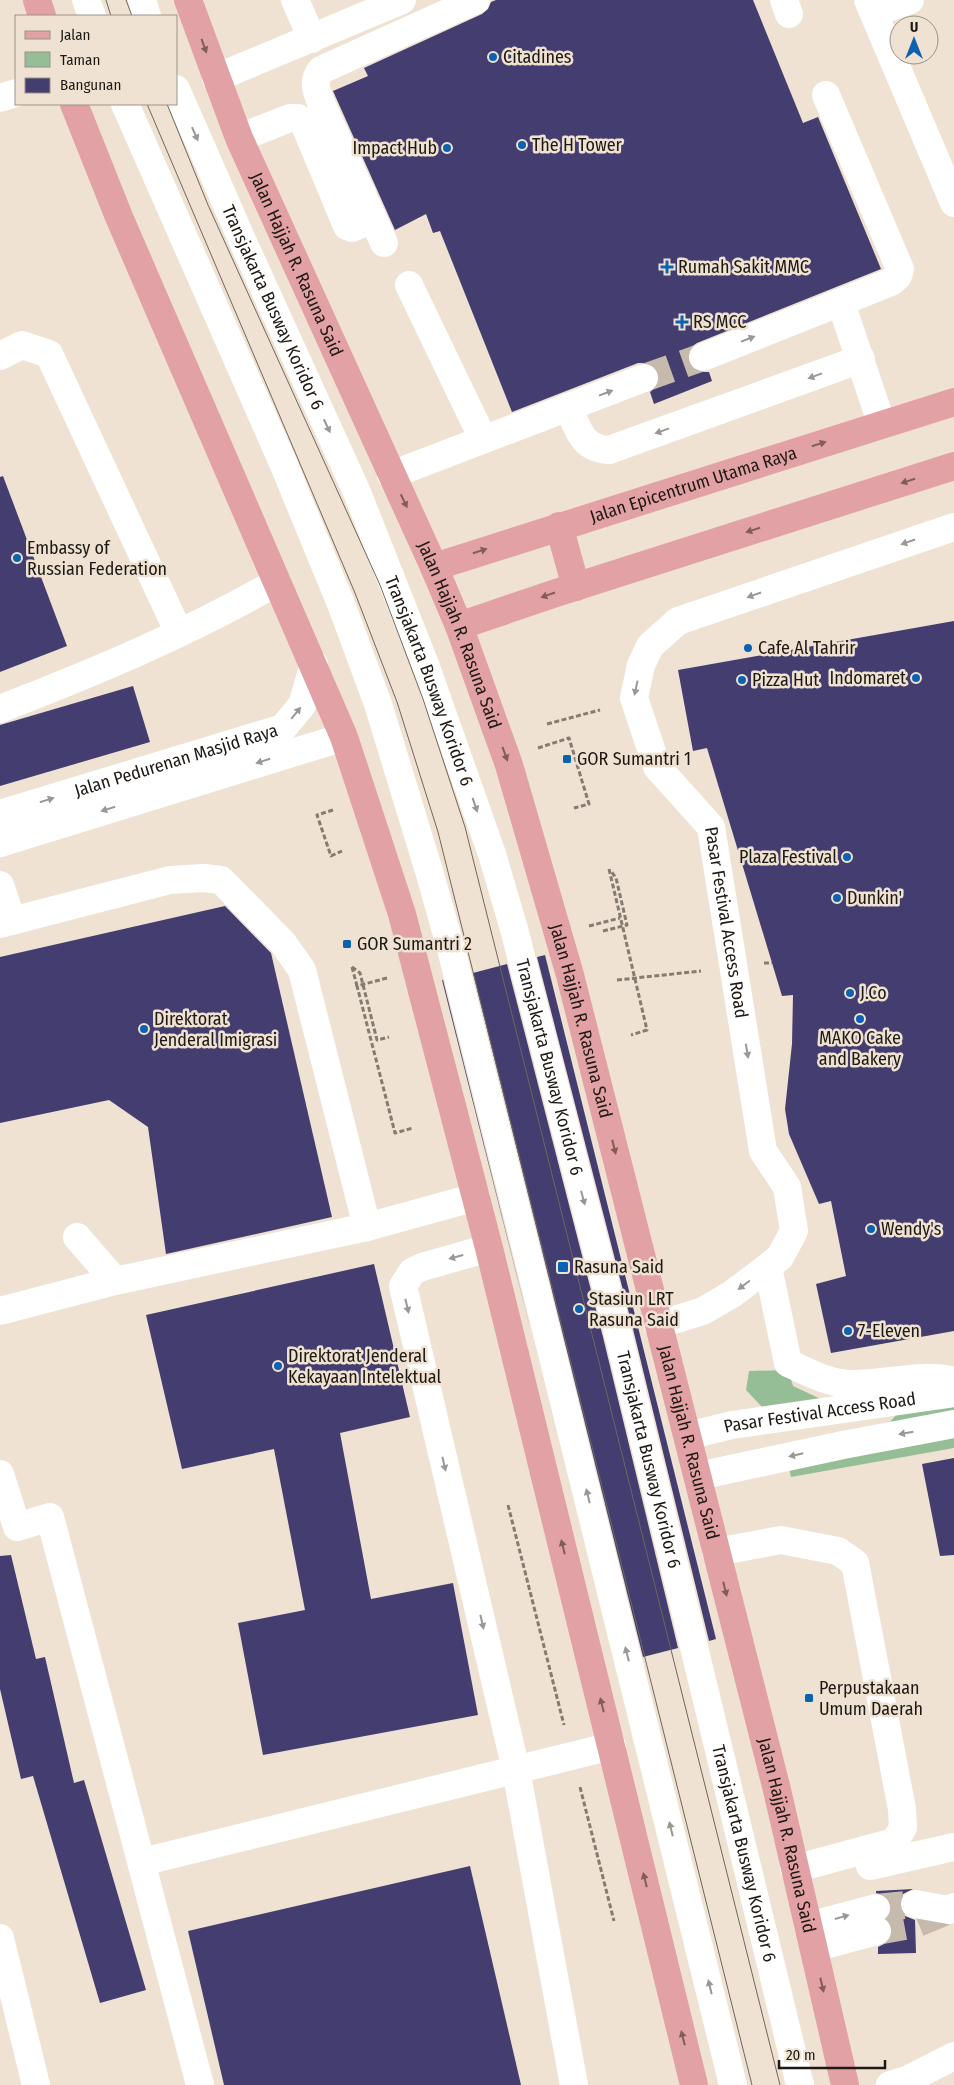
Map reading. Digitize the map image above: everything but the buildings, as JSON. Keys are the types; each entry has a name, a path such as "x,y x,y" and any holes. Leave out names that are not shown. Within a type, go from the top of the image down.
{"main road":[{"path":"37,0 42,15"},
{"name":"Jalan Hajjah R. Rasuna Said","path":"188,0 239,138 459,626 528,824 570,976 777,1790 844,2085"},
{"path":"74,105 119,217 344,737 402,914 490,1248 694,2085"},
{"name":"Jalan Epicentrum Utama Raya","path":"434,567 954,402"},
{"path":"459,626 954,466"},
{"path":"559,526 576,587"}],"street":[{"path":"86,0 92,15"},
{"path":"142,0 147,15"},
{"path":"295,0 312,39"},
{"path":"216,78 402,0"},
{"path":"239,138 290,118 298,118 304,123 347,226 378,231 321,103 314,84 316,76 321,70 365,48 476,0"},
{"path":"910,0 871,6 954,204"},
{"path":"0,98 15,93"},
{"name":"Transjakarta Busway Koridor 6","path":"178,94 243,242 356,490 426,668 492,854 514,930 618,1333 800,2085"},
{"path":"703,356 841,303 891,282 898,276 900,269 826,94"},
{"path":"125,105 283,463 341,604 378,704 404,788 451,949 687,1890 734,2085"},
{"path":"409,285 483,439"},
{"path":"841,303 882,425"},
{"path":"0,356 22,345 49,354 179,633"},
{"path":"568,407 584,442 596,449 609,450 861,360"},
{"path":"392,474 644,378"},
{"name":"Pasar Festival Access Road","path":"658,1325 703,1311 732,1294 780,1257 794,1231 786,1187 763,1151 711,827 657,767 634,698 641,665 650,646 678,621 954,527"},
{"path":"0,709 107,667 242,602 277,582"},
{"name":"Jalan Pedurenan Masjid Raya","path":"0,814 283,728 302,705 314,664"},
{"name":"Jalan Pedurenan Masjid Raya","path":"0,843 344,737"},
{"path":"0,885 6,923 170,880 204,878 221,880 283,943 302,970 367,1228"},
{"path":"0,1311 114,1281 367,1228 476,1197"},
{"path":"77,1237 114,1281"},
{"path":"490,1248 422,1267 412,1272 403,1286 516,1770 574,2085"},
{"name":"Pasar Festival Access Road","path":"768,1267 788,1363 820,1377 850,1384 937,1377 954,1381"},
{"name":"Pasar Festival Access Road","path":"687,1436 732,1425 954,1394"},
{"name":"Pasar Festival Access Road","path":"698,1476 843,1445 954,1424"},
{"path":"0,1474 16,1527 50,1517 200,2085"},
{"path":"716,1552 781,1540 838,1551 855,1563 902,1809 903,1828 894,1842 796,1877"},
{"path":"142,1862 612,1746"},
{"path":"796,1877 897,1859 954,1846"},
{"path":"915,1904 952,1914"},
{"path":"811,1937 877,1920"},
{"path":"0,1938 7,1994 36,2085"},
{"path":"890,2085 909,2079 954,2056"}],"path":[{"path":"547,724 600,710"},
{"path":"561,741 569,738 589,804 574,808"},
{"path":"325,812 317,815 331,856 342,851"},
{"path":"604,931 627,925 616,878 609,869 640,998 647,1030 631,1035"},
{"path":"357,986 352,967 360,972 377,1040 389,1037"},
{"path":"617,980 646,977"},
{"path":"365,1015 395,1133 413,1128"},
{"path":"508,1505 544,1644"},
{"path":"584,1804 614,1921"}],"green space":[{"path":"788,1370 793,1386 827,1402 762,1407 746,1390 749,1371"},
{"path":"954,1403 954,1414 898,1425 890,1422 897,1414"},
{"path":"954,1431 954,1448 791,1477 788,1462"}],"tunnel":[{"path":"644,378 703,357"},
{"path":"876,1908 915,1904"},
{"path":"877,1931 915,1924 949,1910"}],"tram line":[{"path":"106,0 111,15"},
{"path":"126,0 132,15"},
{"path":"147,105 355,593 397,702 438,832 752,2085"},
{"path":"167,105 208,205 380,585 423,699 465,827 780,2085"}],"place":[{"name":"Citadines","path":"493,57"},
{"name":"The H Tower","path":"522,145"},
{"name":"Impact Hub","path":"447,148"},
{"name":"Rumah Sakit MMC","path":"667,267"},
{"name":"RS MCC","path":"682,322"},
{"name":"Embassy of Russian Federation","path":"17,558"},
{"name":"Cafe Al Tahrir","path":"748,648"},
{"name":"Indomaret","path":"916,678"},
{"name":"Pizza Hut","path":"742,680"},
{"name":"GOR Sumantri 1","path":"567,759"},
{"name":"Plaza Festival","path":"847,857"},
{"name":"Dunkin'","path":"837,898"},
{"name":"GOR Sumantri 2","path":"347,944"},
{"name":"J.Co","path":"850,993"},
{"name":"MAKO Cake and Bakery","path":"860,1019"},
{"name":"Direktorat Jenderal Imigrasi","path":"144,1029"},
{"name":"Wendy's","path":"871,1229"},
{"name":"Rasuna Said","path":"563,1267"},
{"name":"Stasiun LRT Rasuna Said","path":"579,1309"},
{"name":"7-Eleven","path":"848,1331"},
{"name":"Direktorat Jenderal Kekayaan Intelektual","path":"278,1366"},
{"name":"Perpustakaan Umum Daerah","path":"809,1698"}]}
